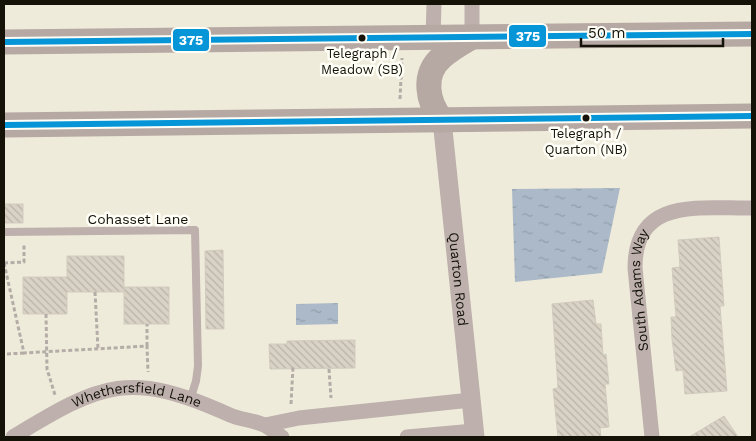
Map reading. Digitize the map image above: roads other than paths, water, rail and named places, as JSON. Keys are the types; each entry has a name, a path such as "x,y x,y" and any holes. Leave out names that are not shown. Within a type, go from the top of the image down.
{"highway":[{"path":"4,42 752,34"},
{"path":"442,120 432,108 428,94 432,74 442,57 472,37"},
{"path":"4,125 752,116"}],"street":[{"path":"433,38 434,4"},
{"path":"472,4 472,37"},
{"name":"Quarton Road","path":"442,120 474,434"},
{"name":"South Adams Way","path":"652,437 635,268 635,252 640,234 650,222 665,212 681,209 752,208"},
{"name":"Whethersfield Lane","path":"13,437 86,396 110,389 133,386 156,388 191,398 234,417 265,425 282,437"},
{"name":"Whethersfield Lane","path":"265,425 299,418 471,400"},
{"path":"407,437 474,434"}],"lane":[{"name":"Cohasset Lane","path":"4,232 195,230 198,366 191,398"}],"water":[{"path":"620,188 602,273 515,282 512,189"},
{"path":"338,303 338,324 296,325 296,304"}],"place":[{"name":"Telegraph / Meadow (SB)","path":"362,38"},
{"name":"Telegraph / Quarton (NB)","path":"586,118"}]}
